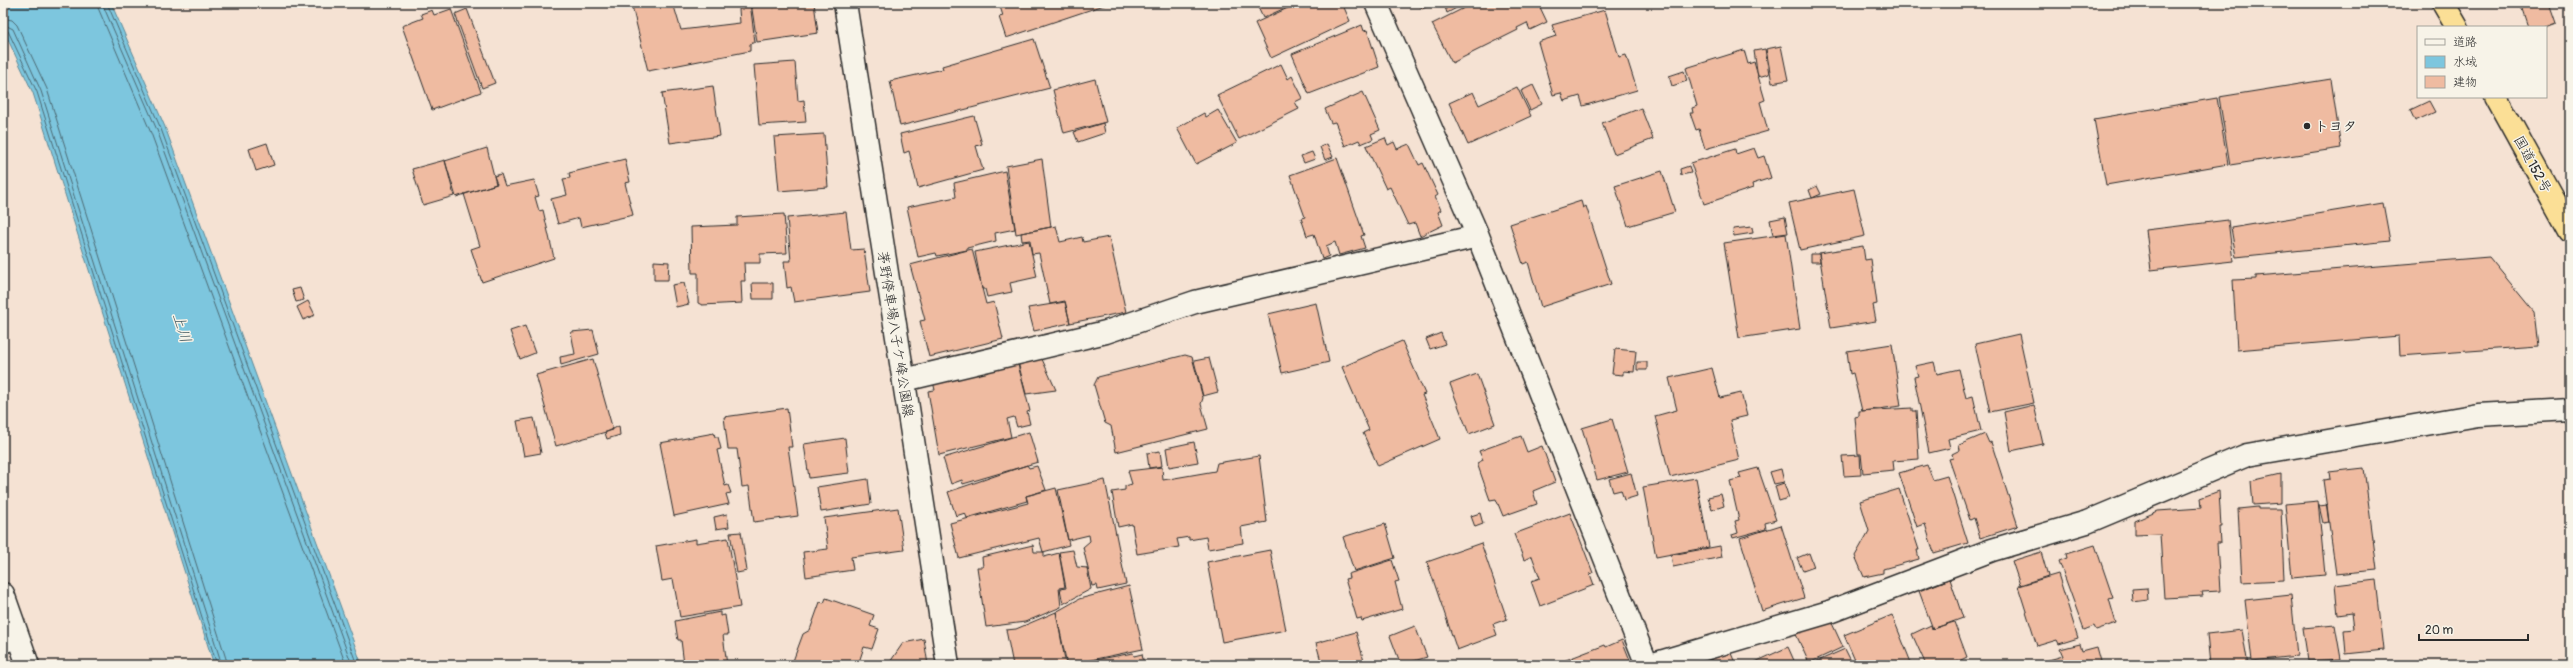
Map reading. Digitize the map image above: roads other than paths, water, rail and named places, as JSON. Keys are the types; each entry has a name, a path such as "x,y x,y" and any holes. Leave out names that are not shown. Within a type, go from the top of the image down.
{"highway":[{"path":"2444,3 2456,26"},
{"name":"国道152号","path":"2497,98 2570,231"}],"street":[{"name":"茅野停車場八子ケ峰公園線","path":"845,3 948,665"},
{"path":"1376,3 1478,236 1648,665 1829,612 1992,550 2087,522 2247,455 2478,415 2570,410"},
{"path":"904,380 1106,332 1195,302 1478,236"},
{"path":"3,594 11,642 28,665"}],"water":[{"name":"上川","path":"3,3 111,3 165,127 362,665 214,665 33,93 3,29"}],"place":[{"name":"トヨタ","path":"2307,126"}]}
